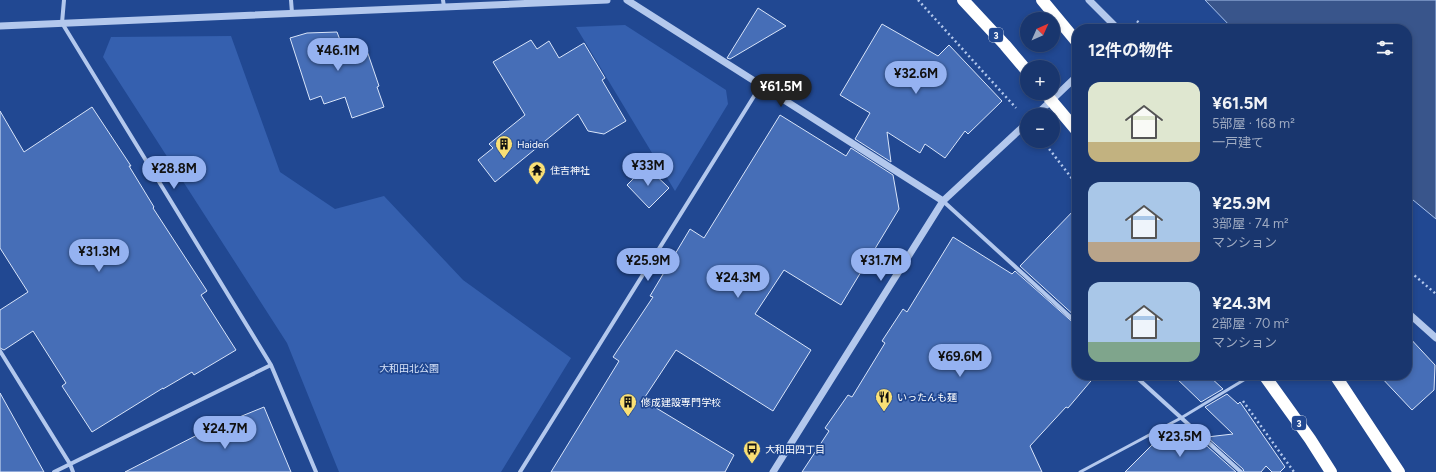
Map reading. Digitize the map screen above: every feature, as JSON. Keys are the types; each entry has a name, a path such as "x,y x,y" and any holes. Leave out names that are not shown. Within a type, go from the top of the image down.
{"highway":[{"name":"3","path":"963,0 1020,63"},
{"path":"1042,0 1072,36"},
{"path":"1051,100 1072,125"},
{"name":"3","path":"1268,380 1310,439 1331,472"},
{"path":"1338,380 1399,472"}],"street":[{"path":"64,0 62,23 271,365 316,472"},
{"path":"291,0 292,13"},
{"path":"0,26 292,13 443,3 608,0"},
{"path":"627,0 944,201 1072,318"},
{"path":"1089,0 1113,24"},
{"path":"1043,108 1072,81"},
{"path":"520,472 761,84"},
{"path":"773,472 944,201 1020,130"},
{"path":"1412,316 1436,338"},
{"path":"0,351 70,464 73,472"},
{"path":"54,472 271,365"},
{"path":"1139,380 1241,472"}],"lane":[{"path":"1080,472 1181,418 1244,380"}],"path":[{"path":"918,0 1017,109"},
{"path":"1048,148 1072,179"},
{"path":"1412,273 1436,294"},
{"path":"1233,387 1294,472"}],"green space":[{"path":"625,25 726,90 728,104 675,191 576,27"},
{"name":"大和田北公園","path":"231,36 280,172 335,209 384,196 463,280 571,358 501,472 339,472 287,343 103,57 111,37"}],"shaded area":[{"path":"1205,0 1436,0 1436,219 1412,199 1412,24 1228,24"}],"building":[{"path":"758,8 786,26 730,59 727,58"},
{"path":"882,24 938,56 949,45 1002,101 968,134 965,131 945,158 925,144 920,153 887,132 891,162 855,139 870,113 840,95"},
{"path":"337,32 343,48 364,42 379,86 377,87 384,107 352,118 345,97 324,104 321,96 310,100 290,38 307,33"},
{"path":"531,40 537,49 549,41 559,58 584,43 605,78 602,80 626,121 604,134 588,131 578,114 495,182 478,160 493,148 489,144 525,115 493,62"},
{"path":"92,107 131,166 129,166 154,207 153,208 207,291 201,295 236,350 194,375 192,372 163,388 92,432 62,386 66,383 33,331 4,350 0,348 0,310 28,292 0,248 0,111 24,152"},
{"path":"780,115 846,156 851,148 893,175 899,209 841,305 784,270 755,314 811,350 773,411 676,350 643,400 734,455 725,472 551,472 619,361 613,357 653,297 650,296 690,229 704,238"},
{"path":"646,166 669,188 649,208 627,185"},
{"path":"1072,212 1072,313 1020,266"},
{"path":"953,237 1012,274 1015,271 1072,322 1072,380 1092,380 1068,408 1066,407 1030,446 1042,472 802,472 829,431 825,428 848,395 852,397 885,343 882,341 903,309 907,312"},
{"path":"1412,340 1435,365 1434,390 1412,410 1384,380 1412,380"},
{"path":"1178,380 1213,380 1223,389 1201,402"},
{"path":"0,393 44,472 0,472"},
{"path":"1227,394 1238,404 1240,402 1285,467 1280,472 1272,472 1266,466 1261,472 1244,472 1243,469 1207,437 1233,434 1205,407"},
{"path":"264,407 291,472 125,472 205,431"},
{"path":"1198,438 1236,472 1125,472 1155,442"}],"place":[{"name":"Haiden","path":"504,159"},
{"name":"住吉神社","path":"537,185"},
{"name":"いったんも麺","path":"884,412"},
{"name":"修成建設専門学校","path":"628,417"},
{"name":"大和田四丁目","path":"752,464"}]}
